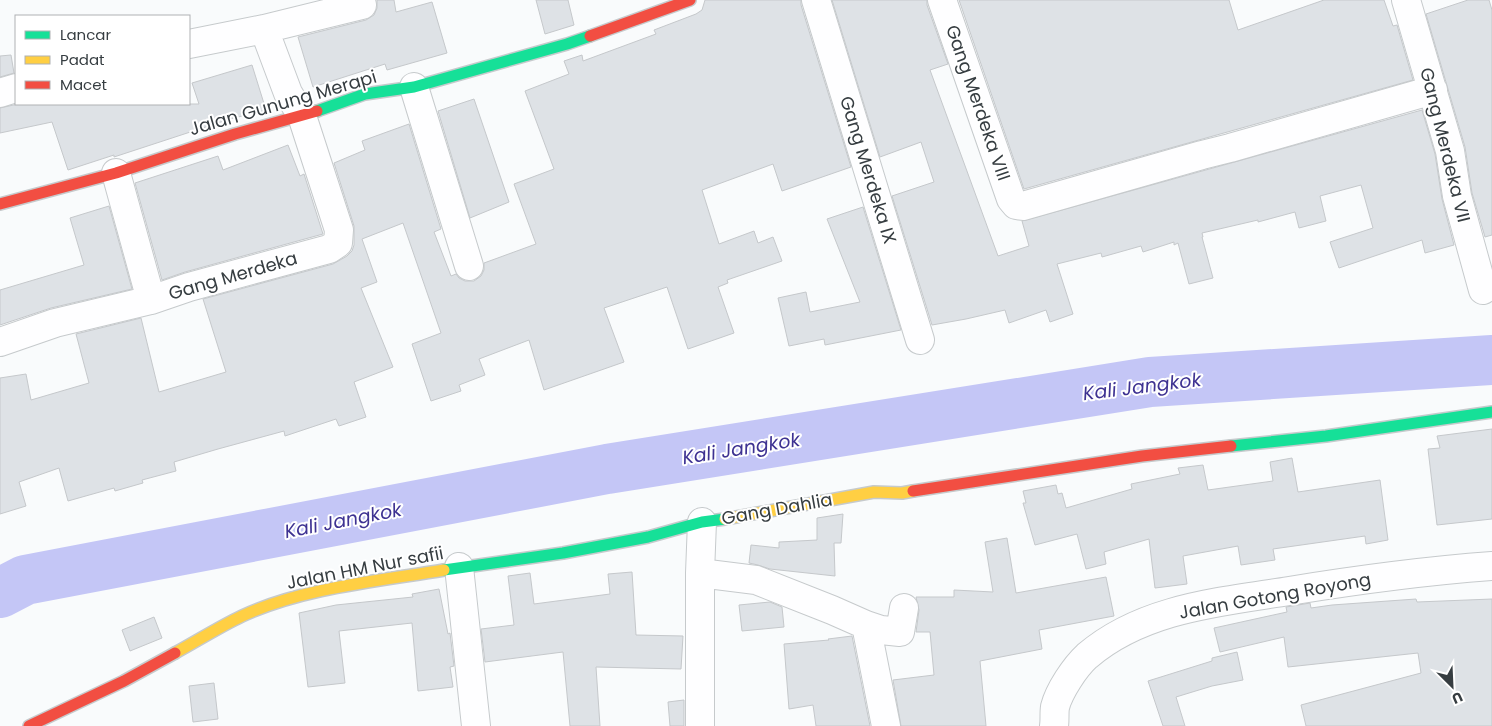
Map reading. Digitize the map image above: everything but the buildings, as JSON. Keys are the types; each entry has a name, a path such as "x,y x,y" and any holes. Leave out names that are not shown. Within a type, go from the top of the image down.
{"street":[{"name":"Jalan Gunung Merapi","path":"0,204 116,173 235,134 302,116 365,94 414,87 567,44 690,0"},
{"name":"Gang Merdeka IX","path":"816,0 920,340"},
{"name":"Gang Merdeka VIII","path":"942,0 1010,199 1016,205 1023,206 1433,90"},
{"name":"Gang Merdeka VII","path":"1406,0 1450,151 1458,196 1483,290"},
{"path":"190,44 264,29 361,2"},
{"path":"264,29 288,93 302,116"},
{"path":"414,87 469,266"},
{"path":"0,93 15,88"},
{"name":"Gang Merdeka","path":"0,342 56,323 151,300 188,287 328,249 338,243 339,230 302,116"},
{"path":"116,173 151,300"},
{"name":"Gang Dahlia","path":"700,726 702,522 874,492 902,493 997,480 1142,456 1326,436 1492,412"},
{"name":"Jalan HM Nur safii","path":"29,726 67,718 124,681 242,616 280,602 327,590 459,567 563,553 648,537 702,522"},
{"name":"Jalan Gotong Royong","path":"1060,724 1055,707 1063,689 1086,657 1118,635 1174,612 1212,602 1338,583 1438,570 1492,566"},
{"path":"459,567 476,726"},
{"path":"700,573 756,580 832,610 866,626 881,630 900,632 904,608"},
{"path":"866,626 886,726"}],"waterway":[{"name":"Kali Jangkok","path":"0,593 25,580 607,469 1150,382 1492,360"}],"traffic: fast":[{"path":"317,111 365,94 414,87 590,36"},
{"path":"1231,446 1326,436 1492,412"},
{"path":"444,570 563,553 648,537 702,522 725,519"}],"traffic: slow":[{"path":"725,519 874,492 902,493 913,491"},
{"path":"175,653 216,629 265,606 315,592 444,570"}],"traffic: jam":[{"path":"590,36 690,0"},
{"path":"0,204 116,173 235,134 317,111"},
{"path":"913,491 1142,456 1231,446"},
{"path":"29,726 124,681 175,653"}]}
